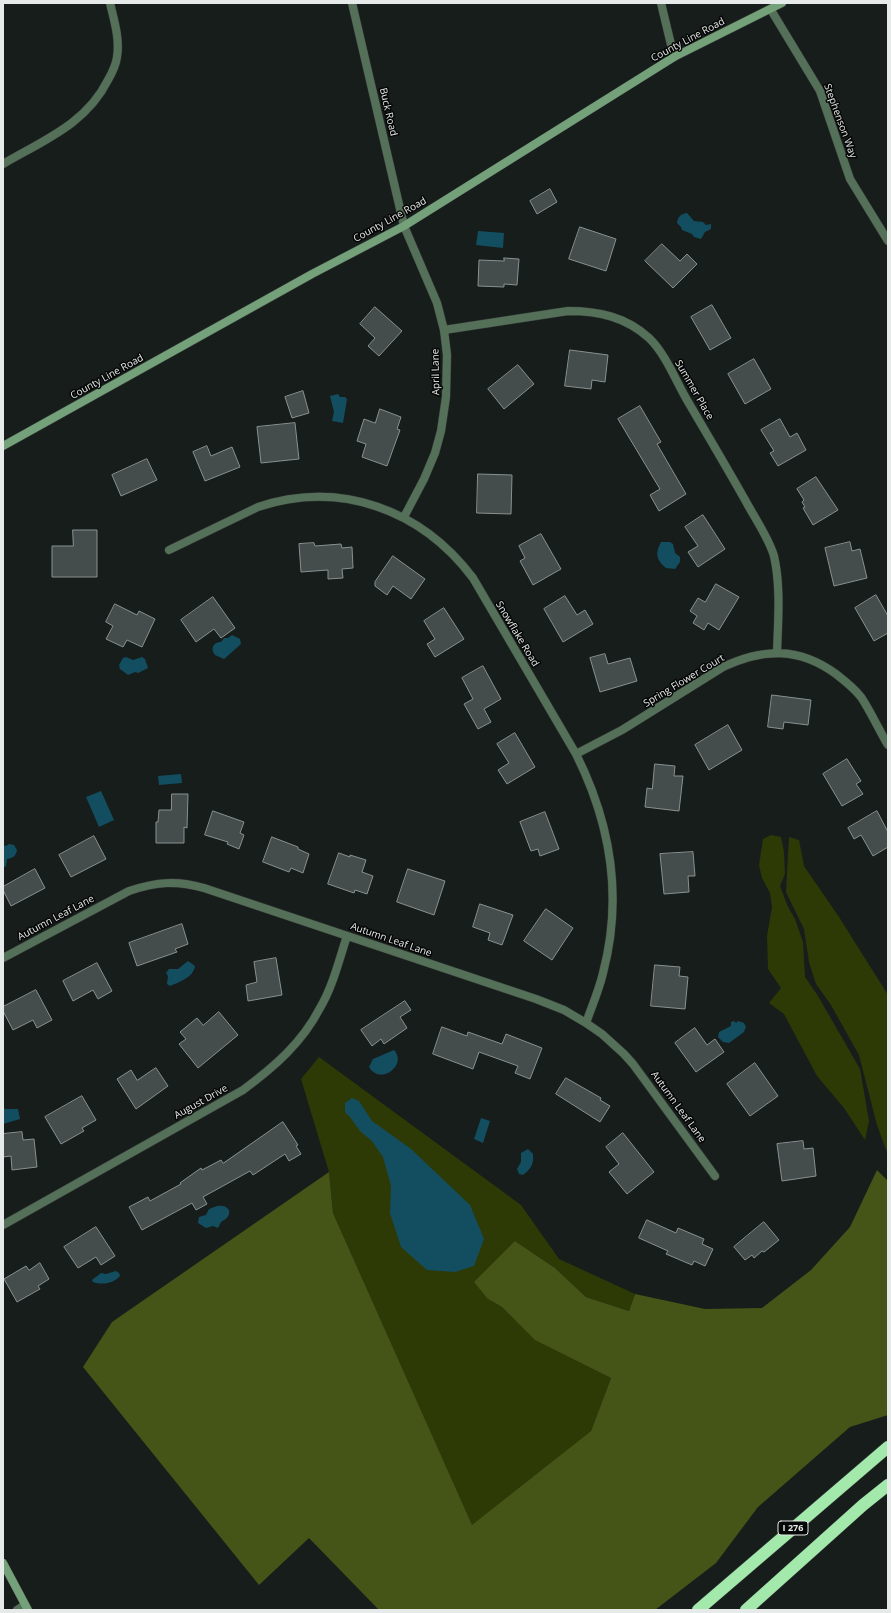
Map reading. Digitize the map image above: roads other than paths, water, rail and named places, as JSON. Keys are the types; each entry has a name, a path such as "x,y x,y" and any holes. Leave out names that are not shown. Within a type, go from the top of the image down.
{"highway":[{"name":"I 276","path":"698,1610 888,1447"},
{"name":"I 276","path":"746,1610 863,1505 888,1485"}],"main road":[{"name":"County Line Road","path":"3,446 312,274 404,226 674,57 771,10 782,3"},
{"path":"3,1563 27,1608"}],"street":[{"path":"3,164 70,125 85,113 98,99 112,74 117,58 118,40 110,3"},
{"name":"Buck Road","path":"352,3 404,226"},
{"path":"661,3 674,57"},
{"name":"Stephenson Way","path":"771,10 820,91 850,179 888,241"},
{"name":"April Lane","path":"404,226 437,303 444,330 447,375 442,425 434,453 404,517"},
{"name":"Summer Place","path":"444,330 568,311 582,311 600,313 615,317 628,323 650,339 665,360 731,474 766,538 773,554 777,571 777,653"},
{"name":"Snowflake Road","path":"169,550 258,507 273,502 307,497 329,497 363,502 404,517 443,544 463,564 473,578 576,754 585,771 601,815 609,851 613,892 612,912 608,954 597,993 586,1023"},
{"name":"Spring Flower Court","path":"576,754 622,730 723,667 744,658 777,653 793,654 808,658 824,665 846,681 860,697 888,746"},
{"name":"Autumn Leaf Lane","path":"3,958 129,891 149,884 169,882 189,884 204,888 536,999 564,1010 602,1034 633,1064 715,1176"},
{"name":"August Drive","path":"3,1225 243,1090 267,1072 300,1040 321,1008 329,990 347,936"},
{"path":"16,1610 27,1608"}],"water":[{"path":"687,213 694,221 703,222 706,225 711,224 711,229 705,232 701,239 682,230 677,223 680,216"},
{"path":"478,231 504,233 503,248 476,245"},
{"path":"338,394 340,397 345,397 347,399 343,423 332,421 334,412 330,396"},
{"path":"661,542 670,542 673,544 675,553 680,557 680,562 675,569 666,568 658,559 657,553"},
{"path":"232,635 240,639 241,644 224,659 215,655 213,653 213,646 218,642 221,642 224,638 228,638"},
{"path":"126,657 133,660 142,657 145,659 148,668 138,673 135,672 128,675 120,669 119,665 123,658"},
{"path":"181,774 182,783 159,785 158,776"},
{"path":"101,791 114,820 99,827 86,797"},
{"path":"9,844 14,845 17,852 14,856 7,859 6,866 3,868 3,845 6,846"},
{"path":"188,961 195,966 192,974 170,986 167,984 168,976 166,973 169,969 178,969"},
{"path":"734,1021 736,1023 738,1021 744,1023 746,1027 744,1032 729,1043 723,1042 718,1037 719,1032 731,1026 731,1022"},
{"path":"394,1050 398,1062 391,1071 385,1074 380,1074 374,1072 369,1067 373,1059"},
{"path":"352,1098 359,1101 372,1121 411,1149 470,1205 484,1239 474,1266 455,1272 427,1270 401,1247 390,1213 391,1186 383,1157 372,1141 360,1131 345,1112 345,1103"},
{"path":"3,1107 5,1109 18,1109 20,1119 3,1124"},
{"path":"481,1118 490,1121 483,1143 474,1139"},
{"path":"528,1149 533,1154 533,1161 528,1171 523,1175 519,1174 517,1169 521,1162 521,1153"},
{"path":"217,1206 225,1207 229,1211 228,1217 221,1222 218,1228 213,1226 206,1228 198,1223 199,1217 206,1215 209,1209"},
{"path":"116,1271 120,1276 114,1281 100,1283 93,1282 92,1280 101,1273 106,1274"}]}
